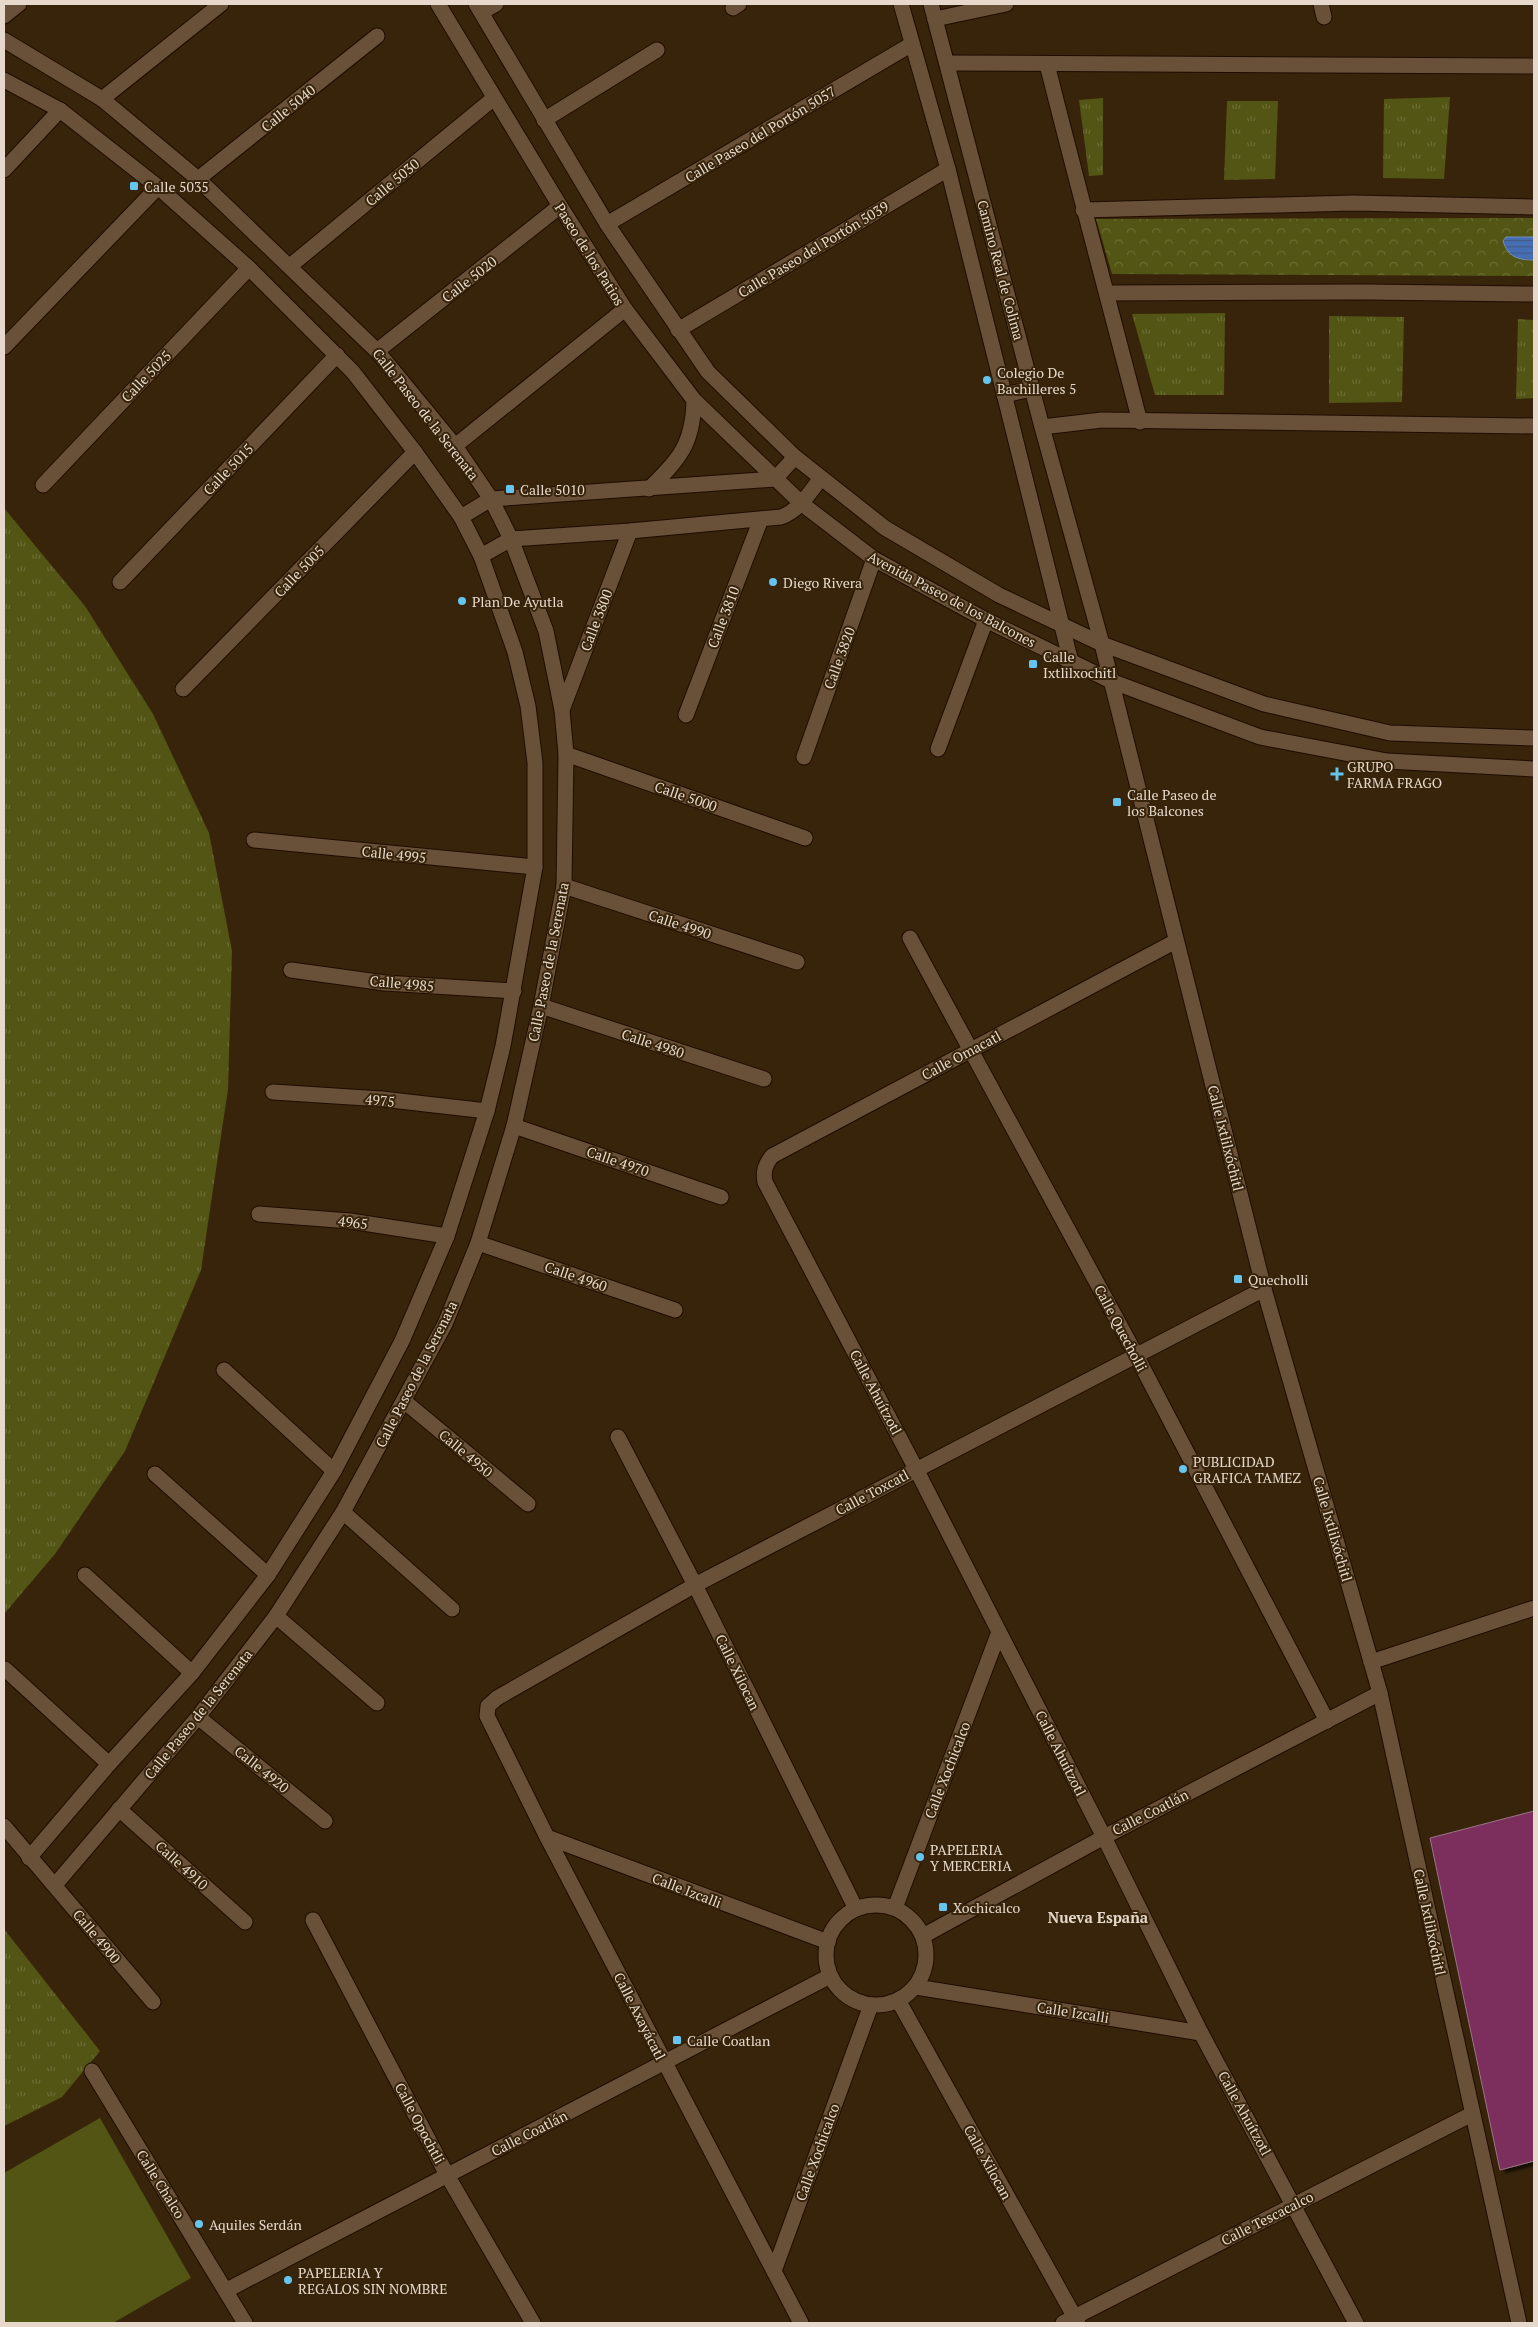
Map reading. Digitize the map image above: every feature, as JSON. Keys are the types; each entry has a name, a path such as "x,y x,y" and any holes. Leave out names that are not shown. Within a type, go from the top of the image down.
{"street":[{"path":"4,16 19,4"},
{"path":"102,99 220,4"},
{"name":"Paseo de los Patios","path":"438,4 560,206 625,309 694,400 775,480"},
{"path":"461,517 491,499 775,480 795,457 708,372 608,224 544,120 479,8 496,4"},
{"name":"Camino Real de Colima","path":"901,4 948,169 1071,662"},
{"name":"Camino Real de Colima","path":"931,4 1111,681"},
{"path":"935,19 1006,4"},
{"name":"Calle 5040","path":"198,179 377,36"},
{"name":"Calle Paseo de la Serenata","path":"4,40 102,99 198,179 377,351 455,446 491,499 511,539 546,631 562,710 566,754 564,886 541,1006 514,1126 478,1243 445,1324 343,1512 276,1616 198,1717 55,1885"},
{"name":"Calle Paseo del Portón 5057","path":"608,224 912,44"},
{"path":"544,120 657,50"},
{"path":"947,63 1534,66"},
{"path":"1047,64 1083,210 1095,244 1140,422"},
{"name":"Calle Paseo de la Serenata","path":"4,80 60,110 158,187 249,268 337,355 415,452 461,517 482,556 515,652 528,706 536,763 535,867 514,991 487,1111 447,1236 402,1341 334,1471 268,1575 192,1673 109,1764 30,1858"},
{"name":"Calle 5030","path":"290,266 494,98"},
{"path":"4,170 60,110"},
{"name":"Calle Paseo del Portón 5039","path":"678,330 948,169"},
{"path":"4,347 158,187"},
{"path":"1083,210 1353,203 1534,207"},
{"name":"Calle 5020","path":"377,351 560,206"},
{"name":"Calle 5025","path":"43,484 249,268"},
{"path":"1107,293 1366,292 1534,294"},
{"path":"455,446 625,309"},
{"name":"Calle 5015","path":"120,582 337,355"},
{"path":"1004,395 1032,389"},
{"path":"649,489 674,465 681,455 692,427 694,400"},
{"path":"1042,427 1102,420 1534,426"},
{"name":"Calle 5005","path":"183,689 415,452"},
{"name":"Avenida Paseo de los Balcones","path":"795,457 885,528 999,595 1102,644"},
{"path":"482,556 511,539 630,531 788,515 801,503 821,478"},
{"name":"Avenida Paseo de los Balcones","path":"775,480 801,503 874,559 986,620 1111,681"},
{"name":"Calle 3810","path":"686,715 761,519"},
{"name":"Calle 3800","path":"562,710 630,531"},
{"name":"Calle 3820","path":"804,757 874,559"},
{"path":"938,749 986,620"},
{"path":"1102,644 1264,704 1390,733 1534,738"},
{"path":"1111,681 1260,737 1387,761 1534,769"},
{"name":"Calle Ixtlilxóchitl","path":"1111,681 1264,1289 1380,1693 1518,2323"},
{"name":"Calle 5000","path":"566,754 805,838"},
{"name":"Calle 4995","path":"254,840 535,867"},
{"name":"Calle 4990","path":"564,886 797,962"},
{"name":"Calle Quecholli","path":"910,938 1136,1355 1327,1721"},
{"name":"Calle Omacatl","path":"765,1182 764,1168 772,1156 1176,941"},
{"name":"Calle 4985","path":"291,970 386,983 514,991"},
{"name":"Calle 4980","path":"541,1006 764,1079"},
{"name":"4975","path":"273,1092 382,1099 487,1111"},
{"name":"Calle 4970","path":"514,1126 721,1197"},
{"name":"Calle Ahuítzotl","path":"765,1182 916,1469 1104,1837 1201,2032 1356,2323"},
{"name":"4965","path":"258,1214 350,1221 447,1236"},
{"name":"Calle 4960","path":"478,1243 675,1310"},
{"name":"Calle Toxcatl","path":"488,1706 492,1701 695,1586 1264,1289"},
{"path":"224,1370 334,1471"},
{"name":"Calle 4950","path":"404,1402 528,1504"},
{"name":"Calle Xilocan","path":"618,1437 695,1586 856,1909"},
{"path":"154,1474 268,1575"},
{"path":"343,1512 452,1609"},
{"path":"85,1575 192,1673"},
{"path":"1371,1662 1534,1608"},
{"path":"276,1616 377,1703"},
{"name":"Calle Xochicalco","path":"895,1908 999,1632"},
{"path":"5,1668 109,1764"},
{"name":"Calle Coatlán","path":"923,1936 1104,1837 1380,1693"},
{"name":"Calle Axayácatl","path":"488,1706 487,1716 547,1837 801,2323"},
{"name":"Calle 4920","path":"198,1717 325,1821"},
{"name":"Calle 4910","path":"119,1809 245,1922"},
{"name":"Calle 4900","path":"4,1826 153,2002"},
{"name":"Calle Izcalli","path":"547,1837 828,1942"},
{"path":"874,1905 895,1908 913,1921 923,1936 927,1955 925,1966 916,1987 898,2000 888,2004 870,2005 850,1998 830,1976 827,1959 828,1942 836,1925 856,1909 874,1905"},
{"name":"Calle Opochtli","path":"313,1920 447,2174 533,2323"},
{"name":"Calle Coatlán","path":"227,2290 830,1976"},
{"name":"Calle Izcalli","path":"916,1987 1201,2032"},
{"name":"Calle Xilocan","path":"898,2000 1072,2321"},
{"name":"Calle Xochicalco","path":"774,2271 870,2005"},
{"name":"Calle Chalco","path":"92,2071 227,2290 245,2323"},
{"name":"Calle Tescacalco","path":"1072,2321 1294,2204 1472,2114"}],"green space":[{"path":"1450,97 1444,179 1383,178 1384,99"},
{"path":"1103,98 1103,175 1089,176 1079,100"},
{"path":"1227,101 1278,101 1275,179 1224,180"},
{"path":"1534,218 1534,276 1112,274 1096,219"},
{"path":"1225,313 1224,395 1155,395 1132,314"},
{"path":"1329,316 1404,317 1402,402 1329,403"},
{"path":"1518,319 1534,320 1534,398 1516,399"},
{"path":"4,508 85,606 153,714 209,833 232,951 228,1089 201,1270 125,1451 55,1554 4,1614"},
{"path":"4,1929 100,2051 62,2097 4,2126"},
{"path":"100,2118 191,2278 113,2323 4,2323 4,2173"}],"water":[{"path":"1506,237 1534,237 1534,260 1518,258 1511,254 1503,241"}],"building":[{"path":"1534,1811 1534,2161 1500,2170 1430,1838"}],"place":[{"name":"Calle 5035","path":"134,186"},
{"name":"Colegio De Bachilleres 5","path":"987,380"},
{"name":"Calle 5010","path":"510,489"},
{"name":"Diego Rivera","path":"773,582"},
{"name":"Plan De Ayutla","path":"462,601"},
{"name":"Calle Ixtlilxochitl","path":"1033,664"},
{"name":"GRUPO FARMA FRAGO","path":"1337,774"},
{"name":"Calle Paseo de los Balcones","path":"1117,802"},
{"name":"Quecholli","path":"1238,1279"},
{"name":"PUBLICIDAD GRAFICA TAMEZ","path":"1183,1469"},
{"name":"PAPELERIA Y MERCERIA","path":"920,1857"},
{"name":"Xochicalco","path":"943,1907"},
{"name":"Calle Coatlan","path":"677,2040"},
{"name":"Aquiles Serdán","path":"199,2224"},
{"name":"PAPELERIA Y REGALOS SIN NOMBRE","path":"288,2280"}],"district":[{"name":"Nueva España","path":"1098,1917"}]}
